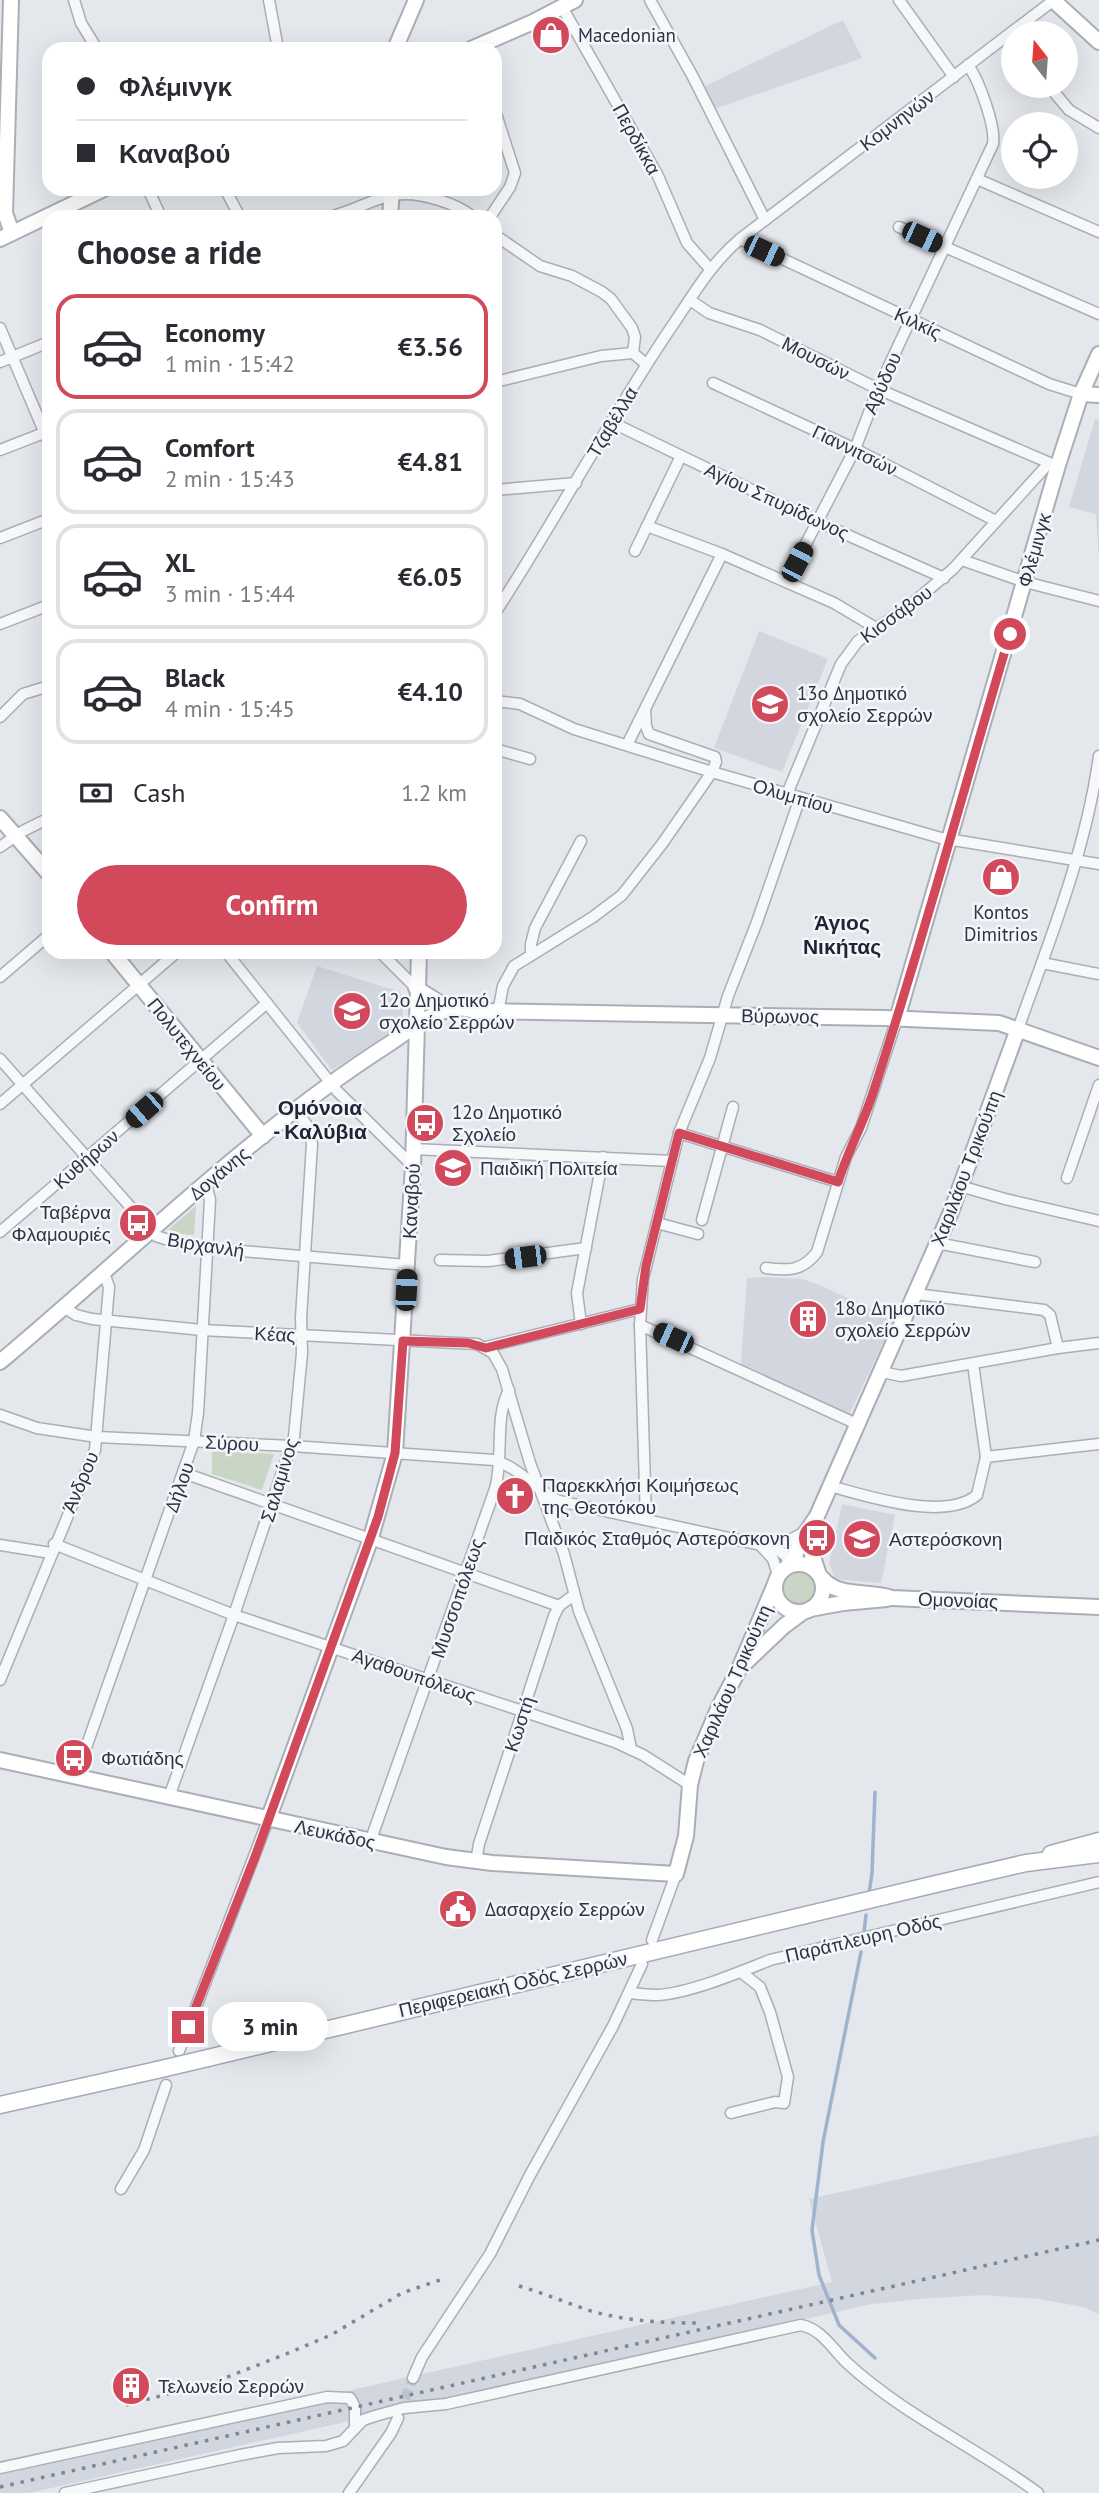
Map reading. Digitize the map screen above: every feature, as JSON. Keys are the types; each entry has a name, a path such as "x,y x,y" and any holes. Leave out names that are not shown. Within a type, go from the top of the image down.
{"main road":[{"name":"Περιφερειακή Οδός Σερρών","path":"0,2105 1026,1863 1099,1841"},
{"name":"Περιφερειακή Οδός Σερρών","path":"1026,1863 1099,1854"}],"street":[{"path":"10,0 6,236 42,219"},
{"path":"74,0 81,23 93,42"},
{"path":"269,0 277,42"},
{"path":"398,42 416,0"},
{"path":"650,0 693,77 765,220"},
{"path":"899,0 954,77"},
{"path":"1054,0 1099,42"},
{"name":"Κομνηνών","path":"1028,21 1054,0"},
{"path":"486,42 569,4"},
{"name":"Περδίκκα","path":"569,4 658,176 687,243 710,270"},
{"name":"Κομνηνών","path":"740,239 1001,42"},
{"name":"Αβύδου","path":"786,582 855,449 877,389 994,140 978,86 968,65"},
{"path":"1059,98 1069,110 1099,128"},
{"path":"495,210 510,187 514,173 502,134"},
{"path":"977,179 1099,232"},
{"path":"60,210 89,196"},
{"path":"347,210 382,196"},
{"path":"426,196 462,210"},
{"path":"900,227 1099,314"},
{"name":"Τζαβέλλα","path":"502,602 646,364 710,270 740,239"},
{"name":"Κιλκίς","path":"740,239 1049,384 1081,394 1099,395"},
{"path":"502,241 540,266 572,276 611,299 632,328 635,337 633,353"},
{"name":"Μουσών","path":"690,300 709,313 760,330 877,389 1054,464"},
{"path":"0,328 42,422"},
{"path":"0,362 42,345"},
{"path":"502,380 601,356 633,353 646,364"},
{"name":"Φλέμινγκ","path":"766,1268 796,1269 814,1257 820,1247 838,1182 849,1150 861,1128 897,1019 1025,582 1054,464 1099,354"},
{"name":"Γιαννιτσών","path":"713,383 855,449 996,521"},
{"name":"Αγίου Σπυρίδωνος","path":"611,422 818,522 944,578"},
{"path":"0,450 42,438"},
{"path":"635,551 681,456"},
{"name":"Κισσάβου","path":"787,794 841,664 853,645 895,617 944,578 996,521 1054,464"},
{"path":"502,489 576,483"},
{"path":"0,538 42,522"},
{"path":"647,526 722,554 834,603 876,628"},
{"path":"627,745 722,554"},
{"path":"962,560 1025,582 1099,601"},
{"path":"0,624 42,608"},
{"path":"0,718 23,694 42,688"},
{"name":"Ολυμπίου","path":"502,702 520,704 574,729 712,772 949,840 1099,863"},
{"path":"498,1012 503,986 517,963 593,917 622,895 663,844 712,772 715,757 649,734 645,710"},
{"path":"502,751 530,759"},
{"name":"Χαριλάου Τρικούπη","path":"652,1940 676,1874 686,1836 690,1785 701,1748 783,1572 817,1516 859,1425 960,1186 1077,861 1086,829 1099,756"},
{"path":"646,1519 640,1325 643,1279 681,1129 710,1058 800,798"},
{"path":"0,818 42,866"},
{"path":"0,847 42,822"},
{"path":"531,955 535,928 581,842"},
{"path":"0,978 42,941"},
{"name":"Πολυτεχνείου","path":"118,959 263,1136"},
{"path":"0,1104 169,959"},
{"path":"232,959 330,1083 413,1166"},
{"path":"387,959 416,988 431,999 455,1009"},
{"name":"Καναβού","path":"179,2052 268,1820 370,1541 395,1453 414,1149 418,959"},
{"path":"1042,962 1099,974"},
{"name":"Κυθήρων","path":"0,1232 267,1003"},
{"name":"Βύρωνος","path":"455,1009 999,1023 1099,1058"},
{"name":"Δογάνης","path":"0,1363 296,1109 330,1083 416,1027 440,1012 455,1009"},
{"name":"Βιρχανλή","path":"0,1059 151,1232 164,1240 207,1248 304,1258 407,1265"},
{"path":"1067,1178 1099,1086"},
{"path":"702,1220 733,1107"},
{"name":"Σαλαμίνος","path":"169,1797 292,1446 302,1353 304,1258 312,1142 308,1127 296,1109"},
{"path":"681,1129 722,1147 838,1182"},
{"path":"414,1149 671,1161"},
{"path":"581,1324 577,1293 603,1157"},
{"name":"Δήλου","path":"76,1776 194,1441 199,1399 210,1200 206,1184"},
{"path":"960,1186 1099,1221"},
{"path":"657,1223 698,1234"},
{"path":"937,1243 1035,1262"},
{"path":"440,1260 488,1261 586,1248"},
{"name":"Άνδρου","path":"0,1680 93,1455 97,1437 108,1284 104,1273"},
{"path":"916,1294 1044,1310 1050,1315 1058,1348"},
{"name":"Κέας","path":"65,1308 85,1318 202,1330 468,1343 486,1348"},
{"path":"486,1348 640,1309"},
{"path":"640,1325 859,1425"},
{"path":"882,1371 901,1376 1099,1343"},
{"path":"486,1348 499,1361 525,1448 564,1554 586,1631 628,1730 631,1749"},
{"path":"830,1486 928,1507 958,1504 977,1495 986,1457 973,1364"},
{"name":"Μυσσοπόλεως","path":"370,1842 495,1489 501,1462 501,1411 509,1390"},
{"name":"Σύρου","path":"0,1415 37,1428 97,1437 479,1458 501,1462 541,1490"},
{"path":"986,1457 1099,1444"},
{"path":"184,1473 559,1606 574,1595"},
{"path":"541,1490 559,1501 775,1548 787,1558 777,1599 782,1605 796,1612 836,1604 892,1598"},
{"path":"739,1669 784,1626 821,1599 824,1585 810,1548 817,1516"},
{"path":"762,1547 786,1542 806,1531"},
{"name":"Αγαθουπόλεως","path":"0,1545 53,1548 234,1615 523,1711 631,1749 690,1785"},
{"path":"783,1572 803,1563 820,1575"},
{"name":"Ομονοίας","path":"820,1575 830,1587 838,1590 873,1592 892,1598 1099,1607"},
{"name":"Κωστή","path":"476,1862 479,1844 559,1606"},
{"name":"Λευκάδος","path":"0,1760 370,1842 476,1862 676,1874"},
{"name":"Παράπλευρη Οδός","path":"630,1993 670,1993 741,1972 770,1960 1099,1882"},
{"path":"413,2378 422,2357 490,2254 630,1993 642,1964"},
{"path":"731,2113 775,2102 784,2104 788,2077 770,2012 760,1987 741,1972"},
{"path":"121,2189 144,2150 166,2085"},
{"path":"65,2493 278,2448 326,2446 343,2441 363,2420 404,2408 446,2403 801,2325 813,2328 847,2363 896,2402 1003,2467 1038,2493"},
{"path":"0,2468 327,2398 350,2398 355,2407 355,2427"},
{"path":"349,2493 391,2433 398,2418"}],"shaded area":[{"path":"843,20 862,58 714,109 703,87"},
{"path":"1095,419 1099,420 1099,560 1096,514 1069,507"},
{"name":"13ο Δημοτικό σχολείο Σερρών","path":"759,631 828,659 782,772 714,748"},
{"name":"12ο Δημοτικό σχολείο Σερρών","path":"317,966 400,992 403,999 403,1024 332,1070 297,1023"},
{"path":"747,1278 802,1279 894,1320 848,1417 743,1369 741,1362"},
{"name":"Αστερόσκονη","path":"842,1504 895,1515 881,1583 835,1579 829,1563"},
{"path":"1099,2135 1099,2314 1083,2307 1040,2299 984,2295 872,2304 29,2493 0,2493 0,2469 832,2282 809,2199"}],"green space":[{"path":"196,1206 194,1235 172,1233 169,1229"},
{"path":"212,1451 274,1454 262,1490 212,1474"},
{"path":"799,1571 811,1576 816,1588 811,1600 799,1605 787,1600 782,1588 787,1576"}],"waterway":[{"path":"869,1894 875,1792"},
{"path":"864,1932 866,1915"},
{"path":"861,1952 823,2142 812,2230 819,2275 839,2325 875,2358"}],"tunnel":[{"path":"400,2413 413,2378"}],"railway":[{"path":"0,2487 1099,2240"},
{"path":"126,2405 217,2381 286,2354 331,2335 402,2293 440,2280"},
{"path":"519,2286 591,2311 618,2317 699,2323"}],"place":[{"name":"Macedonian","path":"551,35"},
{"name":"13ο Δημοτικό σχολείο Σερρών","path":"770,704"},
{"name":"Kontos Dimitrios","path":"1001,877"},
{"name":"12ο Δημοτικό σχολείο Σερρών","path":"352,1011"},
{"name":"12ο Δημοτικό Σχολείο","path":"425,1123"},
{"name":"Παιδική Πολιτεία","path":"453,1168"},
{"name":"Ταβέρνα Φλαμουριές","path":"138,1223"},
{"name":"18ο Δημοτικό σχολείο Σερρών","path":"808,1319"},
{"name":"Παρεκκλήσι Κοιμήσεως της Θεοτόκου","path":"515,1496"},
{"name":"Παιδικός Σταθμός Αστερόσκονη","path":"817,1538"},
{"name":"Αστερόσκονη","path":"862,1539"},
{"name":"Φωτιάδης","path":"74,1758"},
{"name":"Δασαρχείο Σερρών","path":"458,1909"},
{"name":"Τελωνείο Σερρών","path":"131,2386"}],"district":[{"name":"Άγιος Νικήτας","path":"842,934"},
{"name":"Ομόνοια - Καλύβια","path":"320,1119"}],"route":[{"path":"188,2027 255,1857 378,1517 398,1432 403,1341 468,1343 486,1348 640,1309 646,1266 679,1133 838,1182 849,1150 861,1128 897,1019 1010,634"}]}
